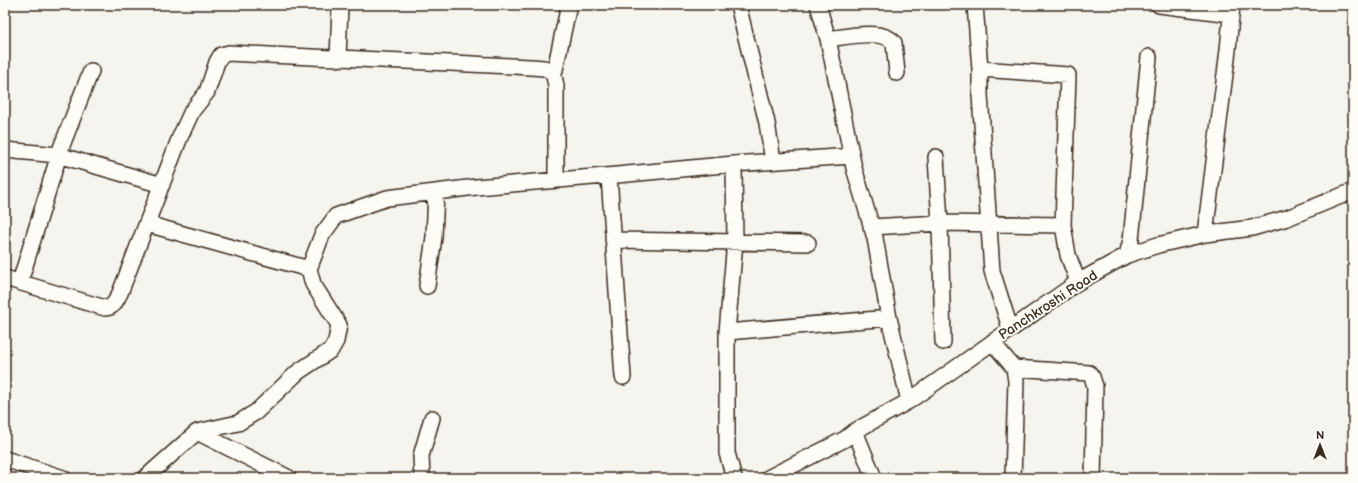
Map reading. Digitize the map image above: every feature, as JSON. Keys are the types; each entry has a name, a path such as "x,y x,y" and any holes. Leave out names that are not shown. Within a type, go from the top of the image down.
{"street":[{"path":"556,180 556,86 554,74 569,5"},
{"path":"738,5 767,123 774,161"},
{"path":"818,5 828,39 851,156 875,238 889,318 909,401"},
{"path":"975,5 992,271 1010,328"},
{"path":"1158,5 1232,10 1205,234"},
{"path":"338,59 340,6"},
{"path":"828,39 876,34 892,39 894,43 897,73"},
{"path":"5,278 105,308 114,306 120,294 180,137 192,110 207,92 217,62 221,55 229,53 523,66 544,68 550,70 554,74"},
{"path":"1127,255 1131,240 1149,57"},
{"path":"980,69 1068,75 1063,225 1068,254 1078,282"},
{"path":"20,282 58,155 91,71"},
{"path":"5,150 58,155 162,185"},
{"path":"145,478 197,432 238,423 256,412 298,372 331,350 336,341 339,325 313,284 309,269 322,235 336,216 387,198 476,187 734,164 851,156"},
{"path":"936,157 940,223 943,342"},
{"path":"734,164 735,242 727,332 727,452 734,478"},
{"path":"609,176 623,378"},
{"name":"Panchkroshi Road","path":"768,478 845,439 855,431 909,401 1010,328 1078,282 1127,255 1158,245 1205,234 1252,228 1287,218 1353,191"},
{"path":"427,286 434,237 436,192"},
{"path":"871,227 940,223 1063,225"},
{"path":"147,224 309,269"},
{"path":"614,240 808,243"},
{"path":"727,332 889,318"},
{"path":"992,342 1014,368 1016,381 1013,478"},
{"path":"1014,368 1089,373 1095,386 1094,478"},
{"path":"422,478 421,456 432,418"},
{"path":"855,431 874,478"},
{"path":"197,432 289,478"},
{"path":"5,459 63,478"}]}
